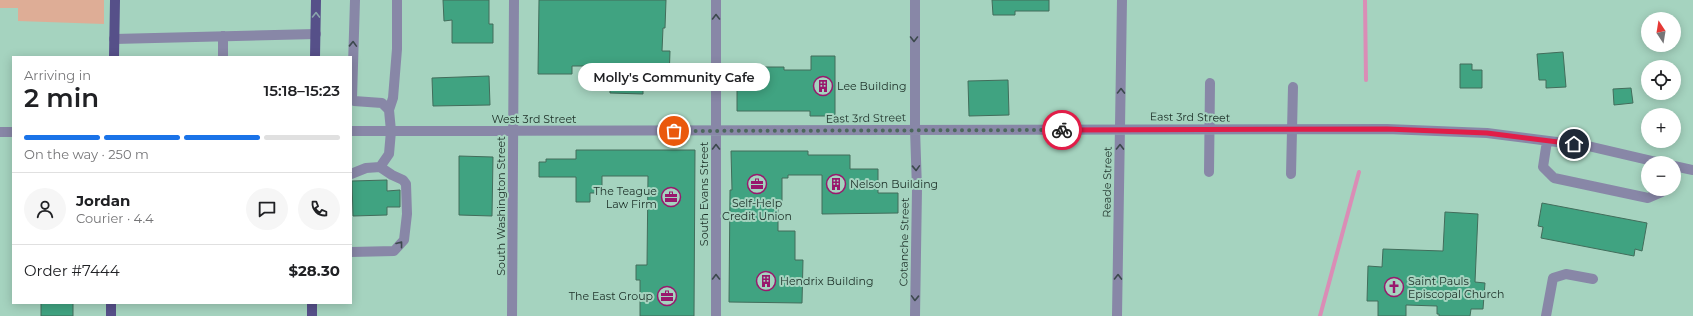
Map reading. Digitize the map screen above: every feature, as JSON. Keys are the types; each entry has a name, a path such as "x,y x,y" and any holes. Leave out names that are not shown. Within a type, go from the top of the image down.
{"main road":[{"path":"114,56 115,0"},
{"path":"315,56 316,0"},
{"path":"111,304 111,316"},
{"path":"312,304 312,316"}],"street":[{"path":"354,0 352,98 354,101 382,103 389,110"},
{"path":"380,167 389,154 391,131 389,110 393,98 397,49 396,0"},
{"name":"South Washington Street","path":"512,316 514,0"},
{"name":"South Evans Street","path":"716,0 716,316"},
{"name":"Cotanche Street","path":"915,0 915,129 917,189 915,316"},
{"name":"Reade Street","path":"1117,316 1122,0"},
{"path":"114,39 316,34"},
{"path":"223,56 224,36"},
{"path":"1209,172 1210,83"},
{"path":"1291,174 1293,87"},
{"name":"East 3rd Street","path":"716,130 1387,129 1487,133 1588,146 1641,158"},
{"name":"West 3rd Street","path":"352,131 513,132 716,130"},
{"path":"0,132 12,132"},
{"path":"1547,141 1543,168 1554,178 1648,198 1653,196"},
{"path":"352,173 356,170 380,167 392,176 403,180 406,184 407,214 404,240 394,251 352,252"},
{"path":"1681,167 1693,170"},
{"path":"1546,316 1553,278 1566,274 1593,279"}],"shaded area":[{"path":"0,0 104,0 104,24 18,21 18,8 0,8"}],"building":[{"path":"443,0 489,0 489,24 493,24 493,43 452,43 452,20 444,21"},
{"path":"539,0 666,0 662,51 670,51 669,80 662,80 662,86 643,86 643,94 610,93 610,84 593,84 593,66 572,66 572,74 538,74"},
{"path":"992,0 1049,0 1049,11 1015,11 1015,15 993,15"},
{"path":"1563,52 1566,87 1546,88 1546,80 1539,80 1537,54"},
{"path":"811,56 835,56 835,116 810,116 810,111 737,111 737,67 784,67 784,70 811,70"},
{"path":"1460,64 1472,64 1472,70 1482,70 1482,88 1460,88"},
{"path":"489,76 490,105 433,106 432,78"},
{"path":"1008,80 1009,115 969,116 968,81"},
{"path":"1631,88 1633,103 1614,105 1613,89"},
{"path":"576,150 695,150 694,316 640,316 640,280 636,280 636,265 647,265 648,176 602,176 602,193 590,193 590,202 576,202 576,177 539,177 539,162 546,162 546,159 576,159"},
{"path":"731,151 808,151 808,155 850,155 850,169 878,169 878,193 898,193 898,213 822,214 822,175 788,175 788,178 782,178 782,206 778,206 778,231 795,231 795,260 803,260 802,303 729,302 730,190 732,190"},
{"path":"459,156 493,157 492,216 459,215"},
{"path":"387,180 387,191 400,190 400,207 387,207 387,215 353,216 352,181"},
{"path":"1542,203 1647,223 1642,251 1635,249 1634,256 1541,238 1543,227 1538,226"},
{"path":"1445,212 1478,214 1475,282 1485,283 1483,309 1471,309 1470,316 1439,316 1439,314 1437,314 1437,306 1406,305 1406,316 1378,316 1378,301 1367,301 1368,266 1382,267 1383,249 1443,251"},
{"path":"41,304 73,304 73,316 41,316"}],"waterway":[{"path":"1365,0 1366,80"},
{"path":"1320,316 1359,172"}],"way so far":[{"path":"674,131 915,129 1062,130"}],"place":[{"name":"Lee Building","path":"823,86"},
{"name":"Molly's Community Cafe","path":"674,131"},
{"name":"Self-Help Credit Union","path":"757,184"},
{"name":"Nelson Building","path":"836,184"},
{"name":"The Teague Law Firm","path":"671,197"},
{"name":"Hendrix Building","path":"766,281"},
{"name":"Saint Pauls Episcopal Church","path":"1394,287"},
{"name":"The East Group","path":"667,296"}],"route":[{"path":"1062,130 1387,129 1487,133 1574,144"}]}
